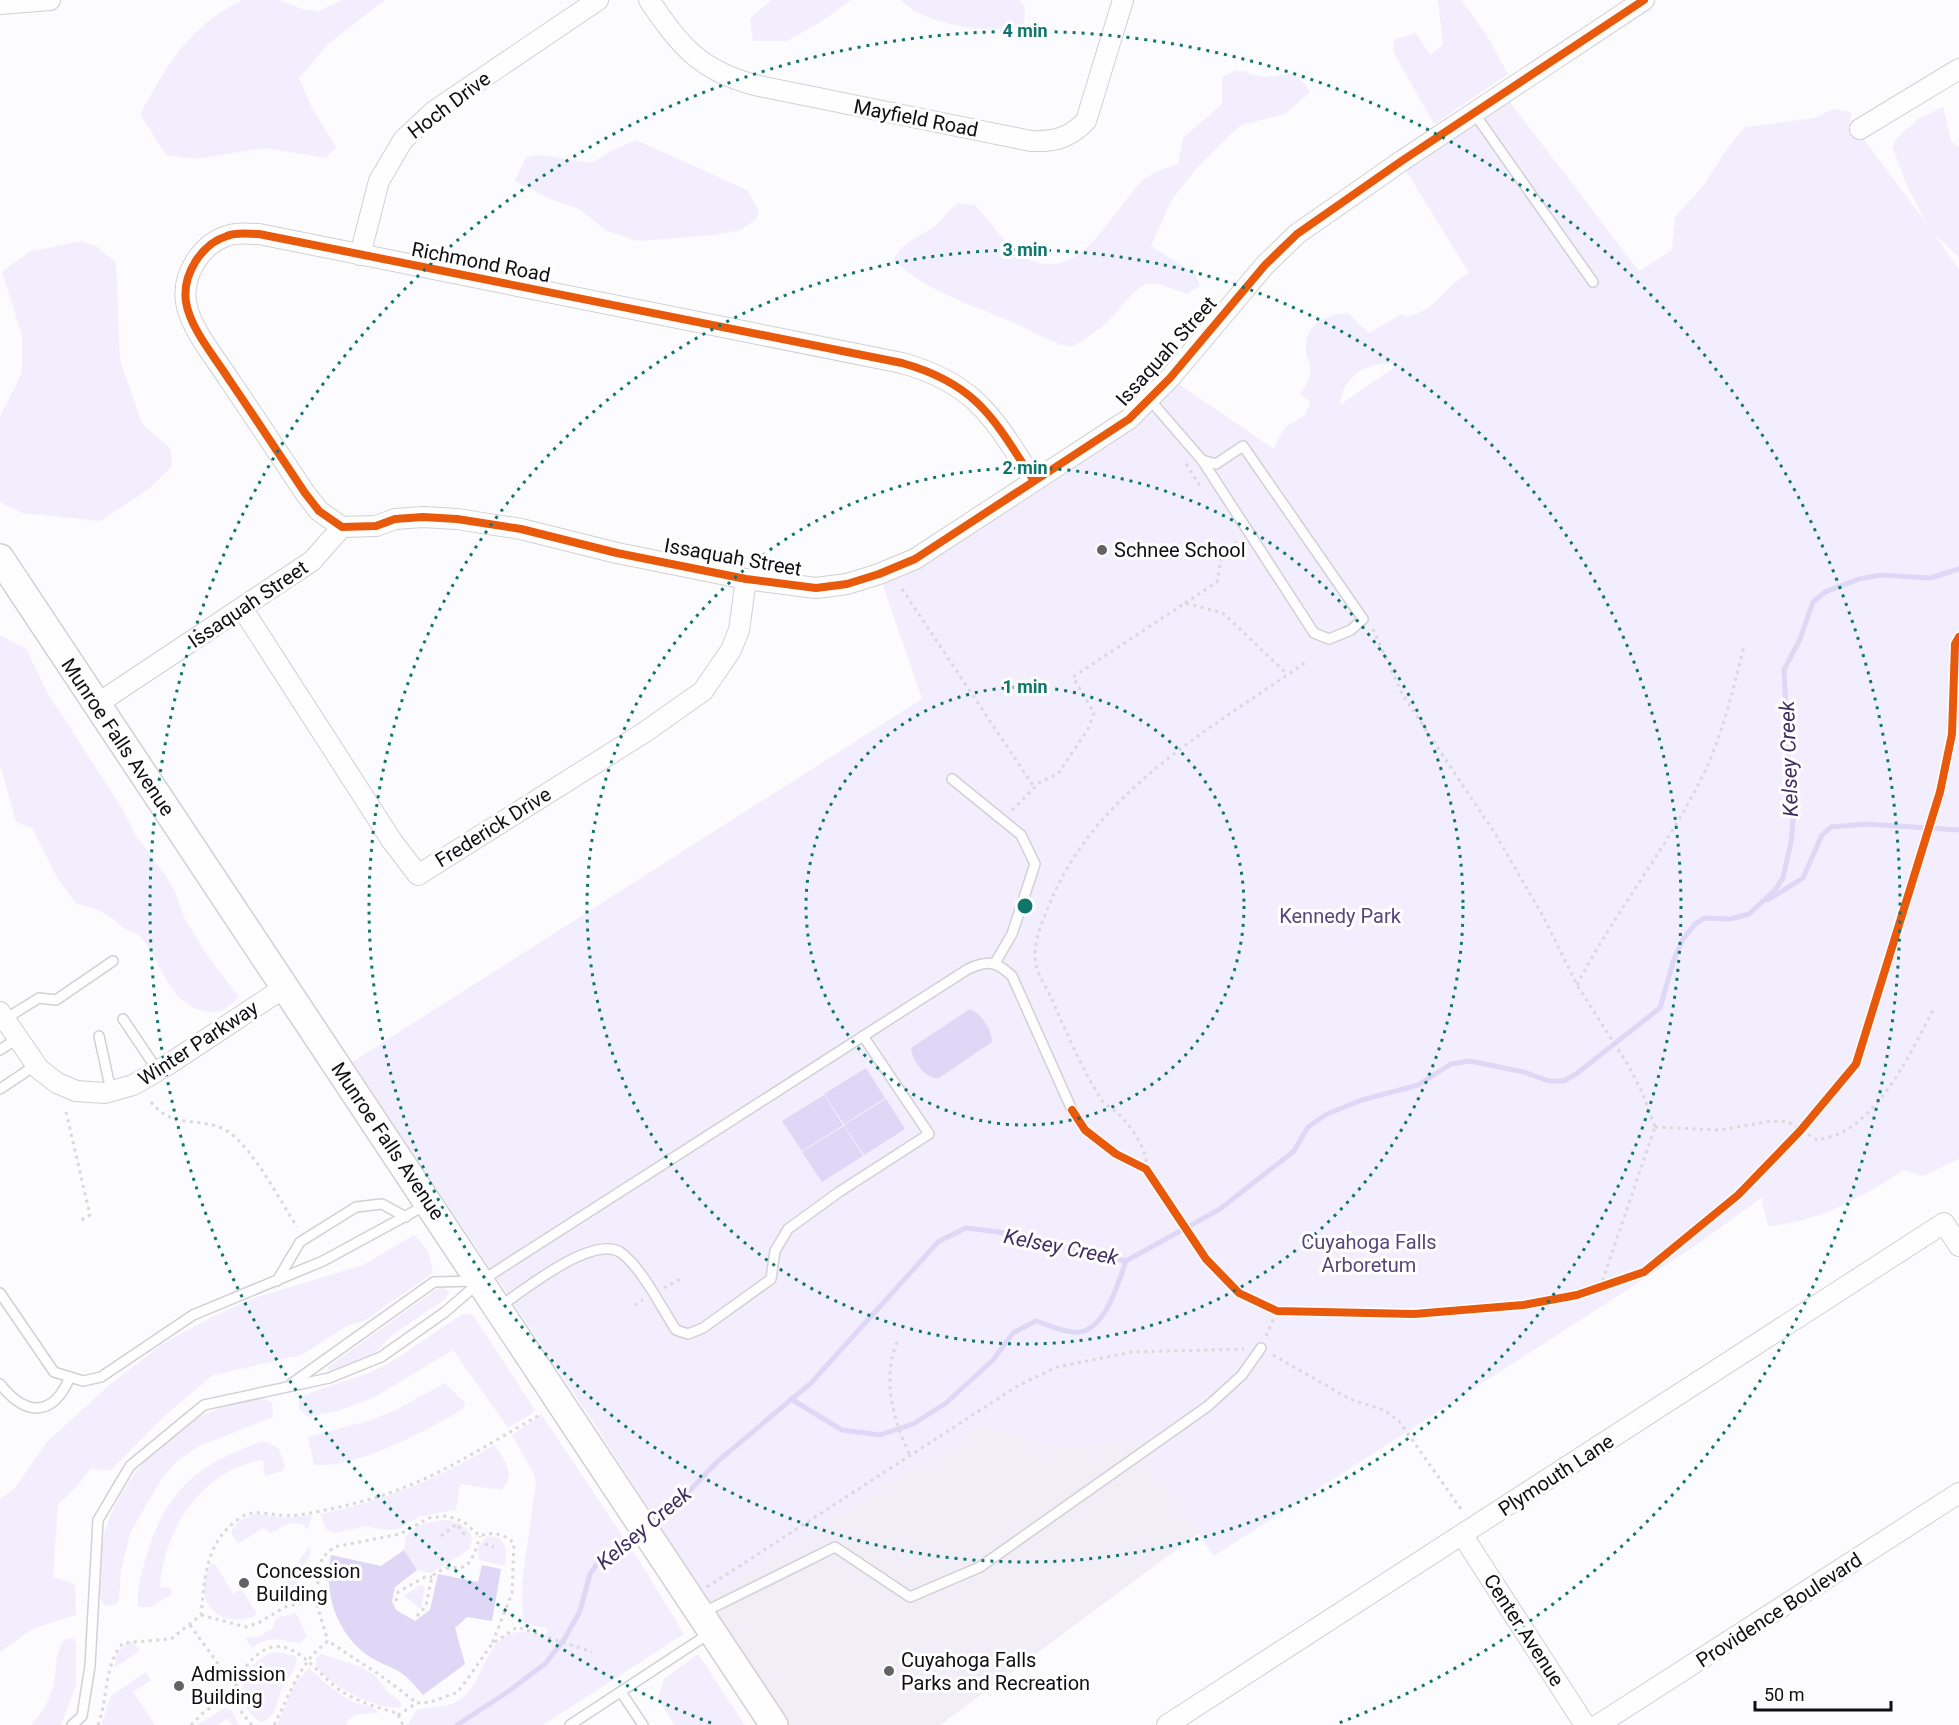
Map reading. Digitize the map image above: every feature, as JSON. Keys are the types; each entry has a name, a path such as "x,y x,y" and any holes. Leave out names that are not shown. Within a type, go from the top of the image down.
{"street":[{"path":"0,4 50,0"},
{"name":"Hoch Drive","path":"360,255 379,181 403,140 434,111 598,0"},
{"name":"Mayfield Road","path":"649,0 686,50 723,76 740,82 1019,139 1048,142 1073,135 1086,122 1123,0"},
{"name":"Issaquah Street","path":"97,704 311,562 342,526 376,526 395,519 423,517 457,519 521,530 617,553 746,579 816,588 861,580 915,559 1129,419 1150,400 1264,265 1298,234 1644,0"},
{"path":"1860,129 1959,69"},
{"name":"Richmond Road","path":"342,526 319,511 305,493 218,362 194,322 186,302 187,284 199,255 226,236 259,234 902,363 936,373 982,406 1034,481"},
{"name":"Munroe Falls Avenue","path":"5,576 97,704 499,1307 774,1725"},
{"name":"Frederick Drive","path":"242,609 392,841 418,875 645,732 703,691 731,651 739,630 746,579"},
{"name":"Winter Parkway","path":"2,1016 36,1065 57,1083 76,1091 111,1091 133,1085 158,1071 285,987"},
{"name":"Plymouth Lane","path":"1167,1725 1944,1223 1959,1246"},
{"name":"Providence Boulevard","path":"1598,1725 1959,1493"},
{"name":"Center Avenue","path":"1469,1532 1585,1725"}],"lane":[{"path":"1474,113 1593,282"},
{"path":"1150,400 1202,460 1314,633 1329,639 1352,630 1363,619 1243,446 1216,464 1202,460"},
{"path":"952,779 1021,835 1035,864 1012,934 995,963"},
{"path":"2,1016 39,998 56,1000 113,961"},
{"path":"72,1725 82,1716 90,1666 98,1520 130,1466 204,1405 329,1378 381,1357 446,1312 481,1281 968,969 986,961 995,963 1012,976 1072,1110"},
{"path":"123,1019 158,1071"},
{"path":"99,1036 111,1091"},
{"path":"499,1307 562,1265 601,1248 619,1252 634,1266 676,1330 688,1334 703,1328 771,1279 775,1251 788,1229 838,1192 929,1134 864,1036"},
{"path":"0,1050 18,1038"},
{"path":"0,1089 36,1065"},
{"path":"0,1293 54,1372 83,1381 101,1377 193,1315 323,1261 430,1203"},
{"path":"277,1281 300,1242 356,1207 382,1204 406,1217"},
{"path":"289,1386 434,1282 481,1281"},
{"path":"570,1725 582,1722 621,1692 701,1615 835,1547 910,1597 980,1567 1208,1406 1242,1375 1261,1348"},
{"path":"0,1384 8,1393 36,1410 46,1408 56,1401 70,1377"},
{"path":"621,1692 643,1725"}],"path":[{"path":"1182,459 1208,496"},
{"path":"1002,820 1034,787 1062,768 1088,729 1094,713 1073,677 1216,582 1222,554 1239,543 1233,534"},
{"path":"902,589 1034,787"},
{"path":"1185,603 1223,613 1287,675"},
{"path":"1363,619 1374,629 1402,694 1496,835 1544,918 1577,986 1628,1065 1642,1092 1655,1127 1596,1289"},
{"path":"1577,986 1706,770 1727,716 1744,647"},
{"path":"1146,1169 1148,1162 1136,1138 1120,1115 1100,1099 1080,1062 1036,964 1040,928 1065,867 1107,812 1137,783 1190,742 1306,662"},
{"path":"1655,1127 1719,1130 1772,1121 1788,1122 1817,1140 1843,1132 1868,1111 1910,1053 1933,1010 1939,1004"},
{"path":"151,1102 163,1114 181,1122 219,1126 232,1134 251,1156 297,1227"},
{"path":"66,1112 90,1215 78,1222"},
{"path":"1792,1139 1807,1123"},
{"path":"1136,1164 1146,1169 1152,1178"},
{"path":"1596,1289 1611,1284"},
{"path":"1268,1306 1277,1311 1288,1311"},
{"path":"1261,1348 1277,1311"},
{"path":"897,1342 890,1359 895,1424 909,1453"},
{"path":"701,1615 909,1453 1018,1385 1057,1366 1132,1352 1261,1348 1350,1398 1384,1410 1399,1421 1469,1532"},
{"path":"98,1725 104,1710 114,1653 123,1643 171,1638 201,1615 202,1585 208,1558 216,1540 245,1514 312,1513 364,1501 400,1489 446,1468 541,1414"},
{"path":"417,1703 380,1675 328,1641 315,1599 322,1558 334,1546 400,1534 429,1518 447,1516 464,1522 480,1536"},
{"path":"441,1536 457,1524 464,1534 460,1537"},
{"path":"398,1715 417,1703 431,1702 458,1692 492,1644 512,1593 514,1544 507,1536 499,1534 488,1533 480,1536"},
{"path":"417,1616 426,1606 432,1577 437,1572 466,1567 472,1560 480,1536"},
{"path":"485,1544 494,1547"},
{"path":"396,1601 398,1592 425,1577 432,1577"},
{"path":"201,1615 246,1627 260,1622 285,1607 315,1599"},
{"path":"190,1625 235,1687"},
{"path":"492,1644 516,1627 592,1652"},
{"path":"274,1725 290,1687 307,1660 328,1641"},
{"path":"190,1725 204,1712 233,1693 248,1663 268,1647 283,1646 307,1660 343,1692 398,1715 403,1725"},
{"path":"233,1693 242,1713 252,1725"}],"shaded area":[{"path":"970,1009 985,1022 992,1042 939,1078 924,1073 914,1058 911,1048"},
{"path":"866,1068 885,1098 844,1124 824,1094"},
{"path":"824,1095 843,1125 802,1151 782,1121"},
{"path":"886,1099 905,1129 864,1155 844,1125"},
{"path":"844,1126 863,1156 822,1182 802,1152"},
{"path":"1089,1369 1199,1533 940,1725 774,1725 701,1591 707,1598 996,1416"},
{"path":"404,1550 417,1570 395,1587 392,1601 396,1610 415,1621 430,1610 438,1574 478,1582 482,1565 501,1569 492,1621 467,1617 455,1628 465,1664 423,1695 403,1674 367,1655 356,1646 347,1635 334,1610 329,1583 331,1555 381,1566"}],"green space":[{"path":"242,0 280,0 302,9 319,11 342,0 385,0 328,44 299,78 312,108 336,147 326,158 264,148 197,159 166,155 140,114 181,48 207,22"},
{"path":"771,0 851,0 821,22 787,41 753,41 750,19"},
{"path":"900,0 1020,0 1025,8 1024,26 993,29 959,26 926,16"},
{"path":"1438,0 1461,0 1486,34 1508,74 1434,124 1393,51 1394,40 1416,33 1430,55 1443,45"},
{"path":"1236,70 1262,77 1293,74 1306,85 1310,92 1285,114 1242,125 1196,169 1171,201 1151,246 1195,274 1200,286 1187,294 1160,285 1144,286 1138,289 1104,325 1072,347 1049,340 949,296 906,271 893,260 907,243 934,227 958,203 975,205 1005,241 1026,258 1045,264 1063,262 1078,254 1106,227 1141,182 1154,173 1178,164 1183,138 1222,104 1222,77"},
{"name":"Kennedy Park","path":"1503,93 1639,271 1672,250 1675,217 1704,185 1729,146 1745,127 1815,118 1833,109 1851,112 1850,134 1857,130 1927,224 1907,186 1893,148 1895,140 1918,119 1943,107 1951,141 1959,147 1959,257 1934,234 1959,270 1959,1159 1923,1176 1904,1170 1839,1207 1787,1224 1768,1226 1762,1202 1764,1196 1692,1248 1214,1556 1133,1435 1130,1439 1086,1446 1057,1447 981,1426 707,1599 591,1419 352,1062 922,699 879,574 1034,481 1170,378 1274,449 1283,431 1302,417 1308,408 1310,401 1300,395 1309,377 1310,366 1306,342 1312,327 1324,318 1348,313 1369,333 1402,314 1405,317 1427,309 1460,278 1469,273 1400,161","holes":["1401,363 1341,404 1347,383 1361,370 1380,364"]},
{"path":"636,140 747,190 759,211 756,219 741,230 714,235 639,241 607,231 579,209 550,199 515,181 526,157 541,155 592,163 611,151"},
{"path":"81,241 96,246 116,263 120,360 142,424 170,448 172,466 151,487 101,521 22,513 0,502 0,417 22,373 22,335 2,272 29,252"},
{"path":"0,635 26,649 47,692 123,810 135,834 164,873 175,892 185,919 208,957 239,997 226,1008 214,1012 203,1011 181,999 166,980 148,946 140,936 102,912 76,904 58,879 32,828 16,822 0,764"},
{"path":"414,1235 428,1250 433,1273 364,1321 348,1325 302,1355 213,1375 162,1418 110,1471 91,1468 74,1490 58,1504 53,1577 75,1584 76,1615 34,1628 0,1652 0,1499 15,1488 46,1443 108,1386 164,1343 251,1299 363,1265"},
{"path":"440,1287 449,1291 445,1299 391,1336 372,1356 361,1363 329,1371 328,1367"},
{"path":"464,1314 473,1315 535,1410 508,1428 453,1350 373,1398 340,1410 308,1417 299,1409 299,1400 304,1397 381,1367"},
{"path":"445,1383 465,1403 464,1408 412,1437 370,1455 331,1465 314,1465 308,1437 368,1421 396,1410"},
{"path":"262,1397 272,1403 273,1417 199,1446 177,1461 162,1478 130,1533 121,1570 119,1600 115,1605 106,1606 100,1598 98,1588 104,1536 114,1507 131,1479 152,1454 176,1433 203,1415 232,1403"},
{"path":"541,1414 642,1565 684,1634 543,1725 407,1725 417,1710 446,1705 462,1698 470,1690 493,1648 501,1640 510,1634 522,1632 545,1635 548,1629 523,1622 522,1582 536,1483 534,1474 512,1435"},
{"path":"261,1442 268,1442 279,1449 285,1466 282,1471 265,1476 263,1460 241,1466 204,1489 178,1525 169,1545 160,1587 171,1588 172,1594 151,1607 138,1607 139,1584 149,1548 166,1509 177,1493 205,1468 222,1458"},
{"path":"494,1445 502,1456 509,1473 506,1485 501,1490 460,1484 456,1510 418,1517 398,1529 384,1530 366,1526 336,1533 326,1529 320,1514 388,1496 453,1468"},
{"path":"259,1514 286,1518 312,1515 308,1530 302,1524 290,1523 271,1533 263,1528 238,1544 231,1533 235,1525 246,1517"},
{"path":"442,1520 456,1522 467,1529 472,1537 470,1549 431,1573 417,1570 404,1550 406,1536 419,1525"},
{"path":"487,1536 500,1538 506,1549 505,1566 479,1560 478,1547"},
{"path":"310,1547 311,1553 300,1573 295,1594 287,1593 282,1587 291,1578 301,1557"},
{"path":"212,1563 216,1565 233,1594 241,1589 256,1612 255,1616 228,1619 218,1615 210,1607 205,1598 204,1587 206,1575"},
{"path":"421,1585 425,1587 421,1609 404,1596"},
{"path":"296,1613 307,1636 300,1643 269,1640 252,1648 245,1638 258,1637 273,1628 276,1618"},
{"path":"73,1638 76,1643 76,1685 61,1725 31,1725 42,1711 50,1695 61,1644 65,1639"},
{"path":"129,1642 133,1642 140,1651 114,1668 117,1653"},
{"path":"276,1652 296,1656 296,1665 285,1683 271,1717 261,1722 251,1714 245,1704 244,1682 255,1663"},
{"path":"321,1654 361,1667 374,1675 390,1694 400,1701 402,1707 393,1708 367,1701 338,1686 319,1669 315,1660"},
{"path":"698,1654 745,1725 675,1725 658,1699 664,1679"},
{"path":"309,1668 343,1696 373,1708 379,1713 357,1714 348,1720 346,1725 277,1725 294,1685"},
{"path":"146,1672 151,1680 133,1692 155,1725 101,1725 111,1696"},
{"path":"225,1708 232,1711 239,1725 233,1725 227,1719 217,1725 197,1725"}],"waterway":[{"name":"Kelsey Creek","path":"649,1525 676,1505 718,1461 811,1383 939,1241 966,1228 999,1232 1126,1261 1220,1209 1294,1151 1308,1127 1327,1114 1362,1100 1418,1085 1451,1064 1470,1061 1524,1072 1549,1081 1564,1081 1576,1074 1660,1008 1674,959 1683,939 1695,924 1704,918 1730,919 1749,914 1775,890 1783,878 1791,842 1794,811 1789,780 1784,670 1800,639 1813,602 1825,592 1859,579 1881,575 1930,578 1959,569"},
{"path":"1768,900 1803,878 1822,835 1831,827 1866,824 1959,830"},
{"path":"791,1399 842,1430 880,1435 913,1424 946,1403 993,1360 1013,1333 1036,1321 1073,1332 1084,1331 1093,1326 1108,1306 1126,1261"},
{"name":"Kelsey Creek","path":"457,1725 546,1663 565,1638 580,1611 590,1574 601,1558 636,1533"}],"cycle path":[{"path":"1034,481 994,422 966,393 928,372 902,363 259,234 234,234 218,240 209,246 195,262 187,281 188,312 203,342 305,493 319,511 342,527 376,526 395,519 423,517 457,519 521,529 617,553 746,579 816,588 847,584 915,559 1129,419 1170,378 1265,265 1297,234 1403,160 1644,0"},
{"path":"1072,1110 1085,1130 1116,1154 1146,1169 1206,1259 1239,1293 1277,1311 1414,1314 1523,1305 1577,1295 1644,1272 1738,1195 1800,1131 1856,1064 1940,792 1952,734 1955,644 1959,637"}],"place":[{"name":"Schnee School","path":"1102,550"},
{"name":"Concession Building","path":"244,1583"},
{"name":"Cuyahoga Falls Parks and Recreation","path":"889,1671"},
{"name":"Admission Building","path":"179,1686"}],"park label":[{"name":"Cuyahoga Falls Arboretum","path":"1369,1254"}]}
